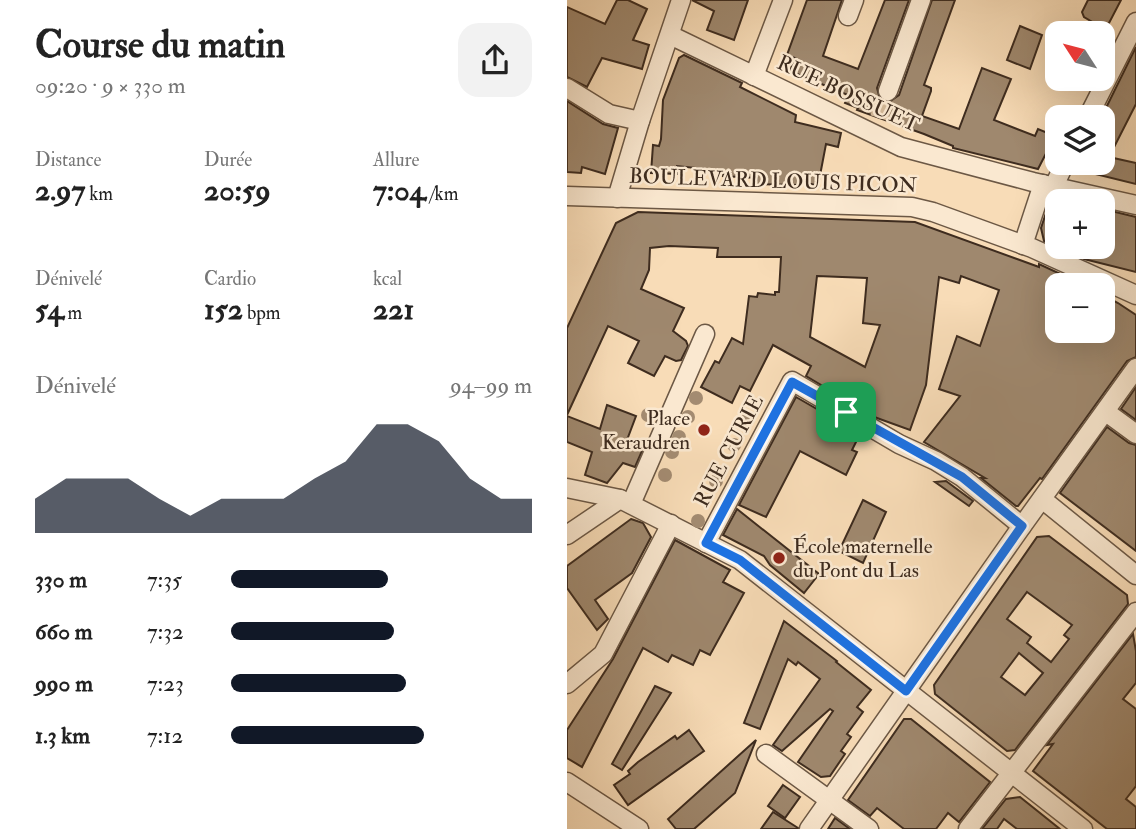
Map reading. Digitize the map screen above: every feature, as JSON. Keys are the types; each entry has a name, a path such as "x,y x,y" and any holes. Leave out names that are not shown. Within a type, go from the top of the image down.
{"street":[{"path":"617,198 681,0"},
{"path":"754,76 783,0"},
{"path":"888,91 921,0"},
{"path":"1094,105 1136,22"},
{"name":"RUE BOSSUET","path":"670,34 754,76 876,126 901,147 1136,205"},
{"path":"567,88 609,114 640,121"},
{"path":"1023,245 1048,185 1056,175"},
{"name":"BOULEVARD LOUIS PICON","path":"567,196 912,206 1023,245 1134,292"},
{"path":"567,535 625,501 705,334"},
{"path":"809,829 1136,369"},
{"name":"RUE CURIE","path":"706,543 792,382 962,477 1022,526"},
{"path":"1106,411 1136,434"},
{"path":"567,488 625,501 740,560 1083,829"},
{"path":"1042,499 1136,575"},
{"path":"567,684 603,654 671,524"},
{"path":"968,829 1136,612"},
{"path":"766,754 869,829"},
{"path":"567,782 639,829"}],"building":[{"path":"617,0 628,0 647,9 633,40 649,45 642,69 602,58 587,87 567,77 567,7 605,24"},
{"path":"692,0 748,0 734,40 707,30 714,11"},
{"path":"807,0 842,0 823,56 858,69 885,0 909,0 877,88 880,99 889,102 899,95 932,0 955,0 924,85 931,88 931,91 922,116 959,129 982,68 1011,79 994,120 1035,136 1038,129 1045,132 1045,155 1038,169 953,148 924,134 857,110 858,108 845,103 848,95 790,71 795,58 787,55"},
{"path":"1088,0 1121,0 1110,21 1091,21 1082,12"},
{"path":"1020,26 1042,35 1030,69 1007,60"},
{"path":"1136,47 1136,104 1115,145 1115,105 1107,105"},
{"path":"684,55 742,83 740,87 796,115 795,122 841,133 838,147 826,144 818,186 801,181 801,185 756,184 757,178 723,176 724,171 677,166 677,174 651,173 653,145 659,146 661,139 663,100 679,58"},
{"path":"567,101 603,124 618,128 605,174 582,167 581,173 567,172"},
{"path":"1115,158 1136,163 1136,184 1099,175 1115,175"},
{"path":"638,212 915,222 1058,273 1045,273 1045,343 1115,343 1115,301 1118,303 1136,315 1136,357 1127,361 1042,479 1040,478 1016,506 981,478 985,478 924,442 960,396 939,389 957,336 980,346 999,290 961,276 959,283 939,277 926,385 910,430 877,418 806,376 811,366 773,345 750,391 740,386 732,403 701,387 715,361 719,363 732,338 743,344 749,296 757,297 758,293 775,295 775,292 779,292 781,257 717,257 718,248 650,248 649,270 641,289 684,308 673,331 686,341 688,346 681,360 676,361 665,356 654,376 628,363 639,341 608,326 567,415 567,328 616,223","holes":["817,276 867,278 863,323 880,325 865,367 810,337"]},
{"path":"1115,212 1136,217 1136,272 1084,259 1115,259"},
{"path":"1045,216 1045,241 1044,241 1041,228"},
{"path":"1136,387 1136,420 1121,409"},
{"path":"796,397 860,434 852,450 857,452 846,475 800,451 766,517 739,505"},
{"path":"607,405 636,416 627,440 639,446 642,451 635,467 623,463 607,483 585,475 592,452 567,442 567,416 600,429"},
{"path":"1107,427 1136,445 1136,551 1060,493"},
{"path":"946,481 973,501 969,506 935,482"},
{"path":"863,500 886,512 863,563 839,551"},
{"path":"737,509 819,574 804,593 770,565 764,556 723,535"},
{"path":"631,519 643,523 651,537 632,573 595,600 608,619 597,630 567,588 567,566"},
{"path":"1049,536 1127,595 1128,604 1015,750 1007,751 935,694 934,685 1037,537","holes":["1027,592 1072,625 1064,635 1069,639 1051,662 1027,643 1031,637 1007,619","1019,653 1043,673 1025,695 1001,677"]},
{"path":"675,540 730,570 723,582 744,593 710,655 700,650 693,665 672,655 668,662 643,648 582,767 567,758 567,730 613,659"},
{"path":"784,621 871,690 857,707 863,712 847,734 851,737 841,751 845,754 830,776 821,777 798,762 833,711 830,709 782,751 773,745 820,679 798,662 796,665 788,659 760,729 744,723"},
{"path":"1133,634 1136,683 1123,699 1136,709 1136,786 1126,799 1136,807 1136,829 1107,829 1033,771 1053,744 1047,745"},
{"path":"655,686 671,693 622,770 612,764"},
{"path":"904,719 911,719 990,782 959,822 948,813 936,829 904,829 877,808 870,816 848,800"},
{"path":"689,730 704,751 628,805 614,785 630,774 628,771 638,762 675,736 677,739"},
{"path":"756,740 735,793 694,829 676,829 668,819"},
{"path":"783,785 800,797 785,818 768,806"},
{"path":"1020,797 1060,829 1017,829 1004,819 997,829 982,829 1006,799"},
{"path":"773,812 798,828 798,829 761,829"},
{"path":"835,818 850,829 828,829"}],"tunnel":[{"path":"879,118 888,91"}],"place":[{"name":"Place Keraudren","path":"704,430"},
{"name":"École maternelle du Pont du Las","path":"779,558"}],"route":[{"path":"792,382 846,412 962,477 1022,526 906,691 740,560 706,543 792,382"}]}
